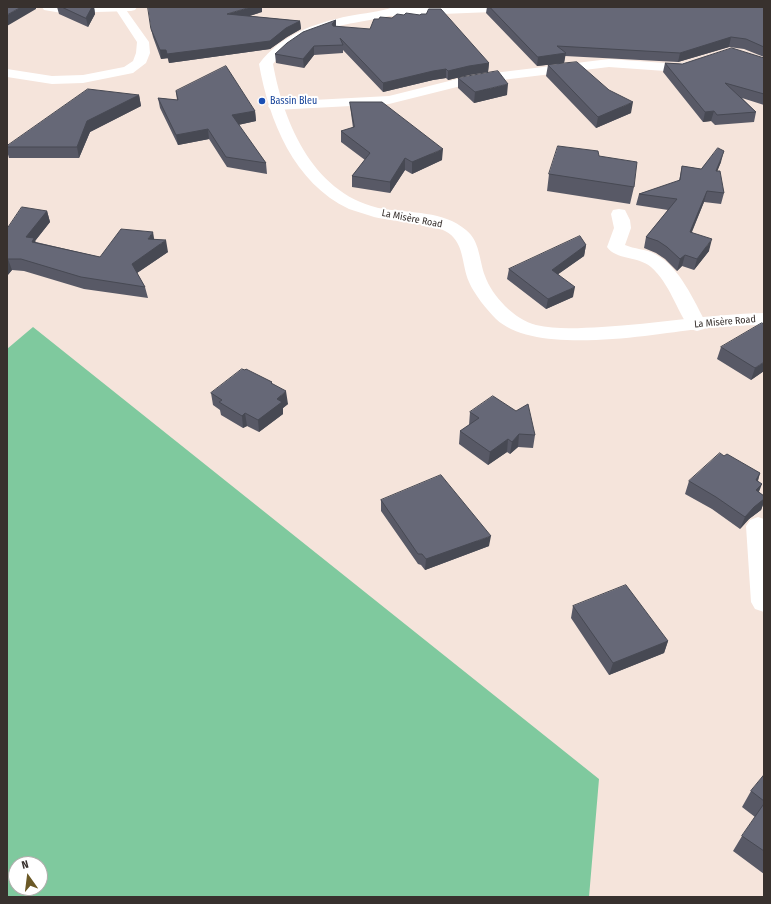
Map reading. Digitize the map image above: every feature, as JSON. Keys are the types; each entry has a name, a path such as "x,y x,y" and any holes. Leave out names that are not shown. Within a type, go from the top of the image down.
{"street":[{"path":"7,73 52,80 83,79 128,70 139,64 143,53 143,42 125,7 62,9 48,7"},
{"name":"La Misère Road","path":"531,10 517,8 489,8 426,12 398,10 328,25 309,32 278,48 266,64 275,106 291,142 323,186 341,198 371,210 429,220 448,226 460,234 468,244 478,283 500,314 514,325 533,330 569,334 616,332 764,319"},
{"path":"275,106 389,100 476,79 608,64 679,68 687,67 708,59"},
{"path":"619,214 624,223 623,230 618,238 616,247 622,252 648,257 658,265 680,291 697,325"},
{"path":"758,526 764,602"}],"green space":[{"path":"33,327 599,779 589,897 7,897 7,349"}],"building":[{"path":"7,7 21,7 7,15"},
{"path":"62,7 92,7 86,18"},
{"path":"148,7 251,7 227,14 300,21 286,28 270,41 167,54 166,50 160,50 151,29"},
{"path":"490,7 764,7 764,47 746,39 731,37 680,53 557,46 566,53 538,57"},
{"path":"429,9 441,9 489,63 448,71 446,69 433,71 383,83 340,38 343,45 314,46 303,59 275,54 287,43 303,32 336,20 332,24 333,26 370,29 374,19 379,19 380,17 392,18 397,14 404,15 406,13 420,15 426,14"},
{"path":"732,48 764,58 764,94 725,83 756,112 717,115 714,111 705,112 665,63 682,64"},
{"path":"577,62 609,90 633,102 598,117 548,65"},
{"path":"226,66 255,111 232,115 266,163 226,157 208,129 176,135 158,98 178,100 176,91"},
{"path":"498,71 508,84 475,92 458,78"},
{"path":"88,89 139,95 87,121 77,147 7,147 7,146"},
{"path":"350,102 382,102 443,149 412,162 405,158 390,182 352,176 370,153 341,131 354,127"},
{"path":"558,146 598,151 599,156 637,162 634,187 549,174"},
{"path":"718,148 724,151 716,171 720,171 724,193 707,191 690,232 712,239 697,259 685,255 680,259 658,241 646,237 677,199 639,194 680,180 682,166 701,169"},
{"path":"22,207 47,211 26,237 34,238 32,242 100,257 121,229 153,232 148,239 166,240 132,264 145,287 81,277 21,259 7,260 7,229"},
{"path":"580,236 586,245 552,270 575,287 548,299 509,269"},
{"path":"762,323 764,324 764,362 755,368 721,347"},
{"path":"242,369 246,369 272,382 271,383 286,391 277,399 282,402 258,420 245,413 242,416 219,402 222,400 211,393"},
{"path":"493,396 516,411 528,404 535,435 519,434 512,442 508,439 490,452 460,431 479,418 470,412"},
{"path":"720,453 724,456 727,454 760,473 756,480 762,484 756,490 764,496 764,499 745,517 689,481"},
{"path":"441,475 491,536 426,559 422,554 418,554 381,500"},
{"path":"626,585 668,641 613,663 573,606"},
{"path":"764,775 764,801 751,791"},
{"path":"764,804 764,851 742,836"}],"place":[{"name":"Bassin Bleu","path":"262,101"}]}
